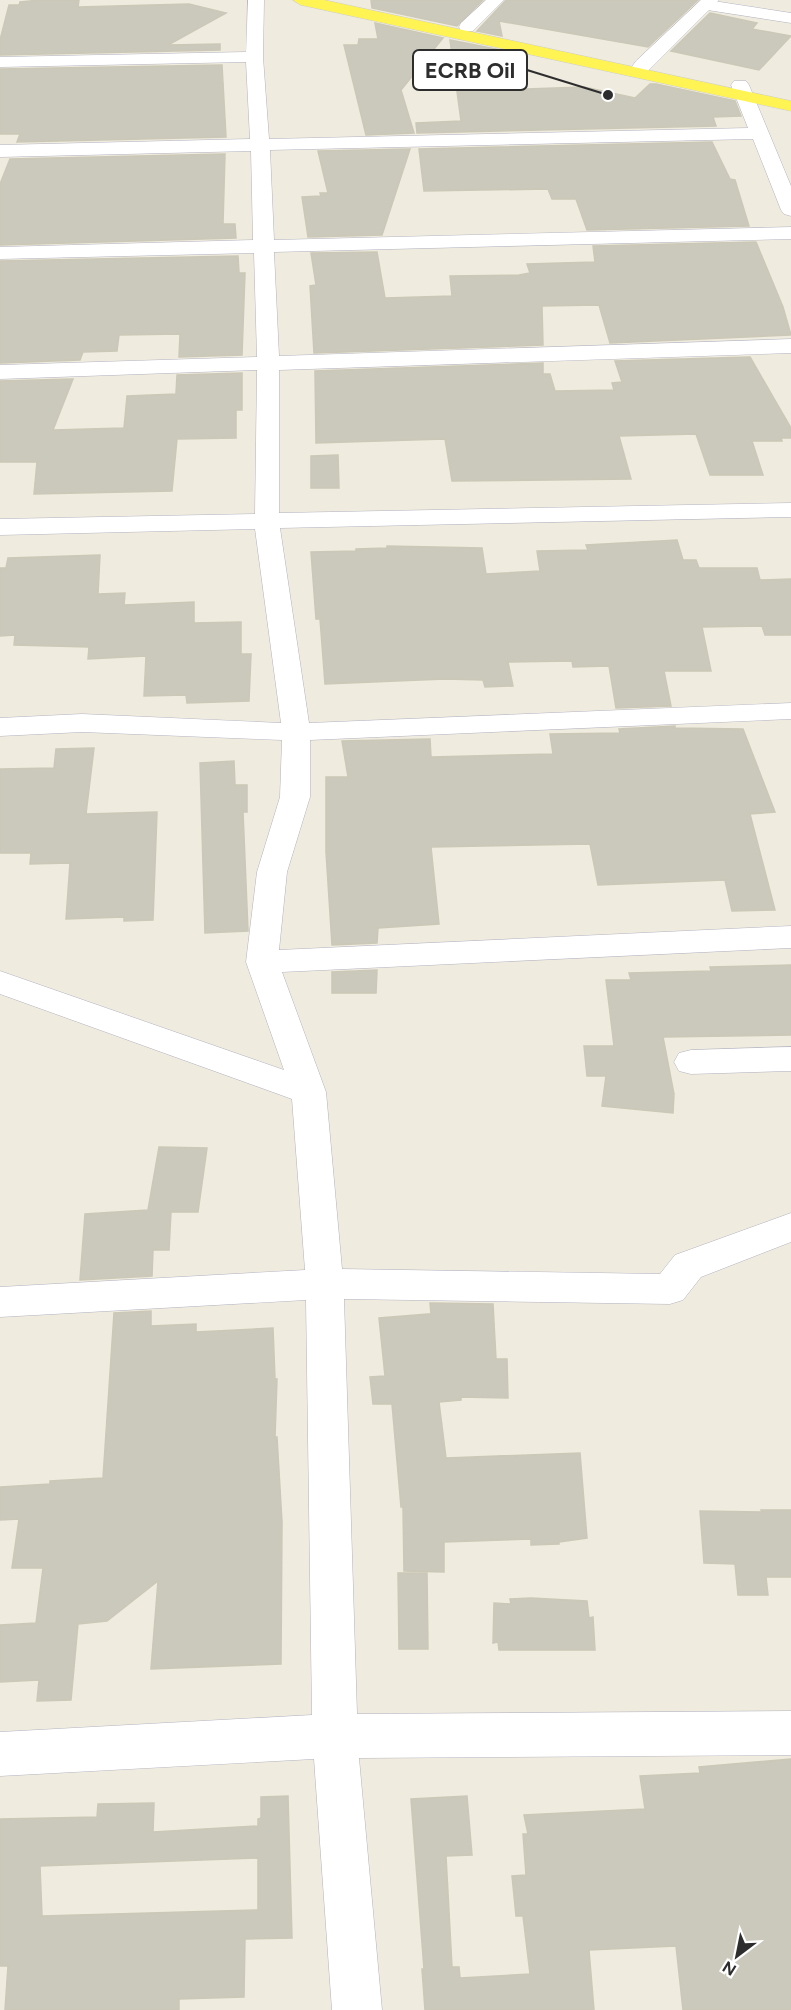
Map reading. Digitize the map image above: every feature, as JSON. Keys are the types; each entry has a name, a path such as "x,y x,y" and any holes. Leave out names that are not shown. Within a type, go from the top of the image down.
{"main road":[{"path":"301,0 741,90 791,96"},
{"path":"341,0 640,69"},
{"path":"741,90 791,106"}],"street":[{"path":"256,0 254,57 260,145 268,365 267,522 296,732 296,797 272,872 262,962 309,1092 325,1284 336,1736 357,2010"},
{"path":"466,27 496,0"},
{"path":"640,69 709,2 791,18"},
{"path":"0,62 254,57"},
{"path":"741,90 791,210"},
{"path":"0,151 758,133"},
{"path":"0,253 791,233"},
{"path":"0,372 268,365 791,346"},
{"path":"0,527 791,510"},
{"path":"0,727 82,723 296,732 791,711"},
{"path":"262,962 791,937"},
{"path":"0,982 309,1092"},
{"path":"691,1062 791,1059"},
{"path":"0,1302 325,1284 670,1289 688,1266 791,1227"},
{"path":"0,1754 336,1736 791,1733"}],"building":[{"path":"40,0 79,0 78,7 189,4 226,13 168,45 220,44 220,50 0,55 0,40 9,5"},
{"path":"371,0 483,0 457,26 372,8"},
{"path":"506,0 698,0 648,47 499,21 502,36 477,31"},
{"path":"710,13 757,23 752,29 791,36 759,70 671,51"},
{"path":"375,23 443,38 401,90 414,133 366,135 344,45 358,45 359,39 378,39"},
{"path":"450,40 505,51 511,82 525,82 526,89 584,87 635,98 650,84 656,84 735,101 741,116 713,117 716,126 417,133 416,123 461,121"},
{"path":"222,65 226,137 17,142 20,134 0,134 0,69"},
{"path":"712,142 730,179 735,180 749,226 587,230 576,199 552,199 548,189 424,191 419,149"},
{"path":"410,149 382,235 308,237 302,197 321,196 320,193 328,193 318,151"},
{"path":"225,154 223,224 235,224 236,238 0,245 0,184 10,159"},
{"path":"756,242 783,307 791,335 610,343 599,305 542,306 543,345 314,353 310,286 316,285 311,253 377,252 385,298 452,296 450,276 519,275 530,273 527,264 595,262 593,246"},
{"path":"238,256 239,273 245,273 242,355 179,357 180,334 119,335 117,351 83,352 80,360 0,363 0,261"},
{"path":"750,357 791,428 791,438 781,438 782,441 752,441 763,475 710,475 696,434 619,436 631,479 452,481 445,439 316,443 315,371 543,363 543,374 550,374 555,391 614,390 612,383 622,382 615,361"},
{"path":"242,373 242,410 236,410 236,438 177,439 172,491 34,494 37,462 0,462 0,381 73,379 53,430 124,428 127,396 176,394 177,375"},
{"path":"338,455 339,488 311,488 311,456"},
{"path":"677,540 683,560 696,560 699,568 757,568 760,580 791,579 791,635 765,635 762,626 702,627 711,671 664,671 671,706 616,708 609,666 573,667 572,661 508,662 513,686 485,687 483,680 445,679 325,684 320,619 316,619 311,552 356,551 356,549 387,548 387,546 482,548 486,574 540,571 537,551 588,550 586,545"},
{"path":"100,555 98,594 125,593 124,605 194,602 194,623 241,622 241,654 251,654 249,701 187,703 186,695 144,696 146,656 88,659 89,647 14,645 15,635 0,636 0,568 6,568 8,558"},
{"path":"675,726 675,728 743,729 775,812 750,814 775,910 732,911 725,880 598,885 590,844 431,847 439,924 378,928 377,943 332,945 326,852 326,777 348,777 342,741 430,739 431,757 553,754 550,734 620,733 619,729"},
{"path":"94,748 86,814 157,812 153,920 124,921 124,917 66,919 70,863 30,864 31,853 0,853 0,769 54,768 56,749"},
{"path":"234,761 235,785 247,785 247,812 243,812 248,931 205,933 200,763"},
{"path":"791,965 791,1035 663,1037 674,1094 673,1113 602,1106 606,1076 587,1076 584,1046 614,1046 606,980 631,980 629,973 711,971 710,967"},
{"path":"377,970 376,993 332,993 332,972"},
{"path":"159,1147 207,1148 198,1212 171,1212 169,1250 153,1250 152,1276 80,1280 85,1214 148,1210"},
{"path":"430,1303 493,1304 496,1359 507,1359 508,1398 461,1397 461,1400 439,1402 446,1458 580,1453 587,1538 559,1542 559,1544 531,1545 531,1539 444,1542 444,1572 404,1571 403,1507 401,1507 392,1404 373,1404 370,1377 385,1376 379,1318 431,1314"},
{"path":"151,1311 151,1326 196,1324 196,1332 273,1328 275,1379 277,1379 275,1437 277,1437 282,1522 281,1664 151,1669 158,1581 107,1621 78,1624 71,1700 37,1701 39,1680 0,1682 0,1625 36,1623 43,1568 12,1568 19,1519 0,1520 0,1487 103,1478 114,1313"},
{"path":"761,1510 791,1510 791,1577 766,1577 768,1595 738,1595 735,1564 704,1563 700,1511 762,1512"},
{"path":"398,1573 427,1573 428,1649 399,1649"},
{"path":"510,1599 587,1601 589,1618 593,1617 595,1650 499,1650 498,1642 493,1643 494,1603 511,1604"},
{"path":"791,1759 791,2010 683,2010 676,1946 589,1950 594,2010 425,2010 411,1799 467,1796 472,1855 446,1856 452,1967 459,1967 460,1978 530,1974 523,1916 516,1916 512,1876 526,1875 523,1834 528,1834 524,1815 645,1809 640,1776 700,1773 699,1767"},
{"path":"288,1796 292,1938 245,1939 244,1997 179,1999 179,2010 5,2010 8,1966 0,1966 0,1819 97,1817 98,1804 154,1803 153,1832 258,1826 258,1819 261,1818 261,1797","holes":["258,1858 258,1910 42,1916 40,1866"]}],"place":[{"name":"ECRB Oil","path":"608,95"}]}
